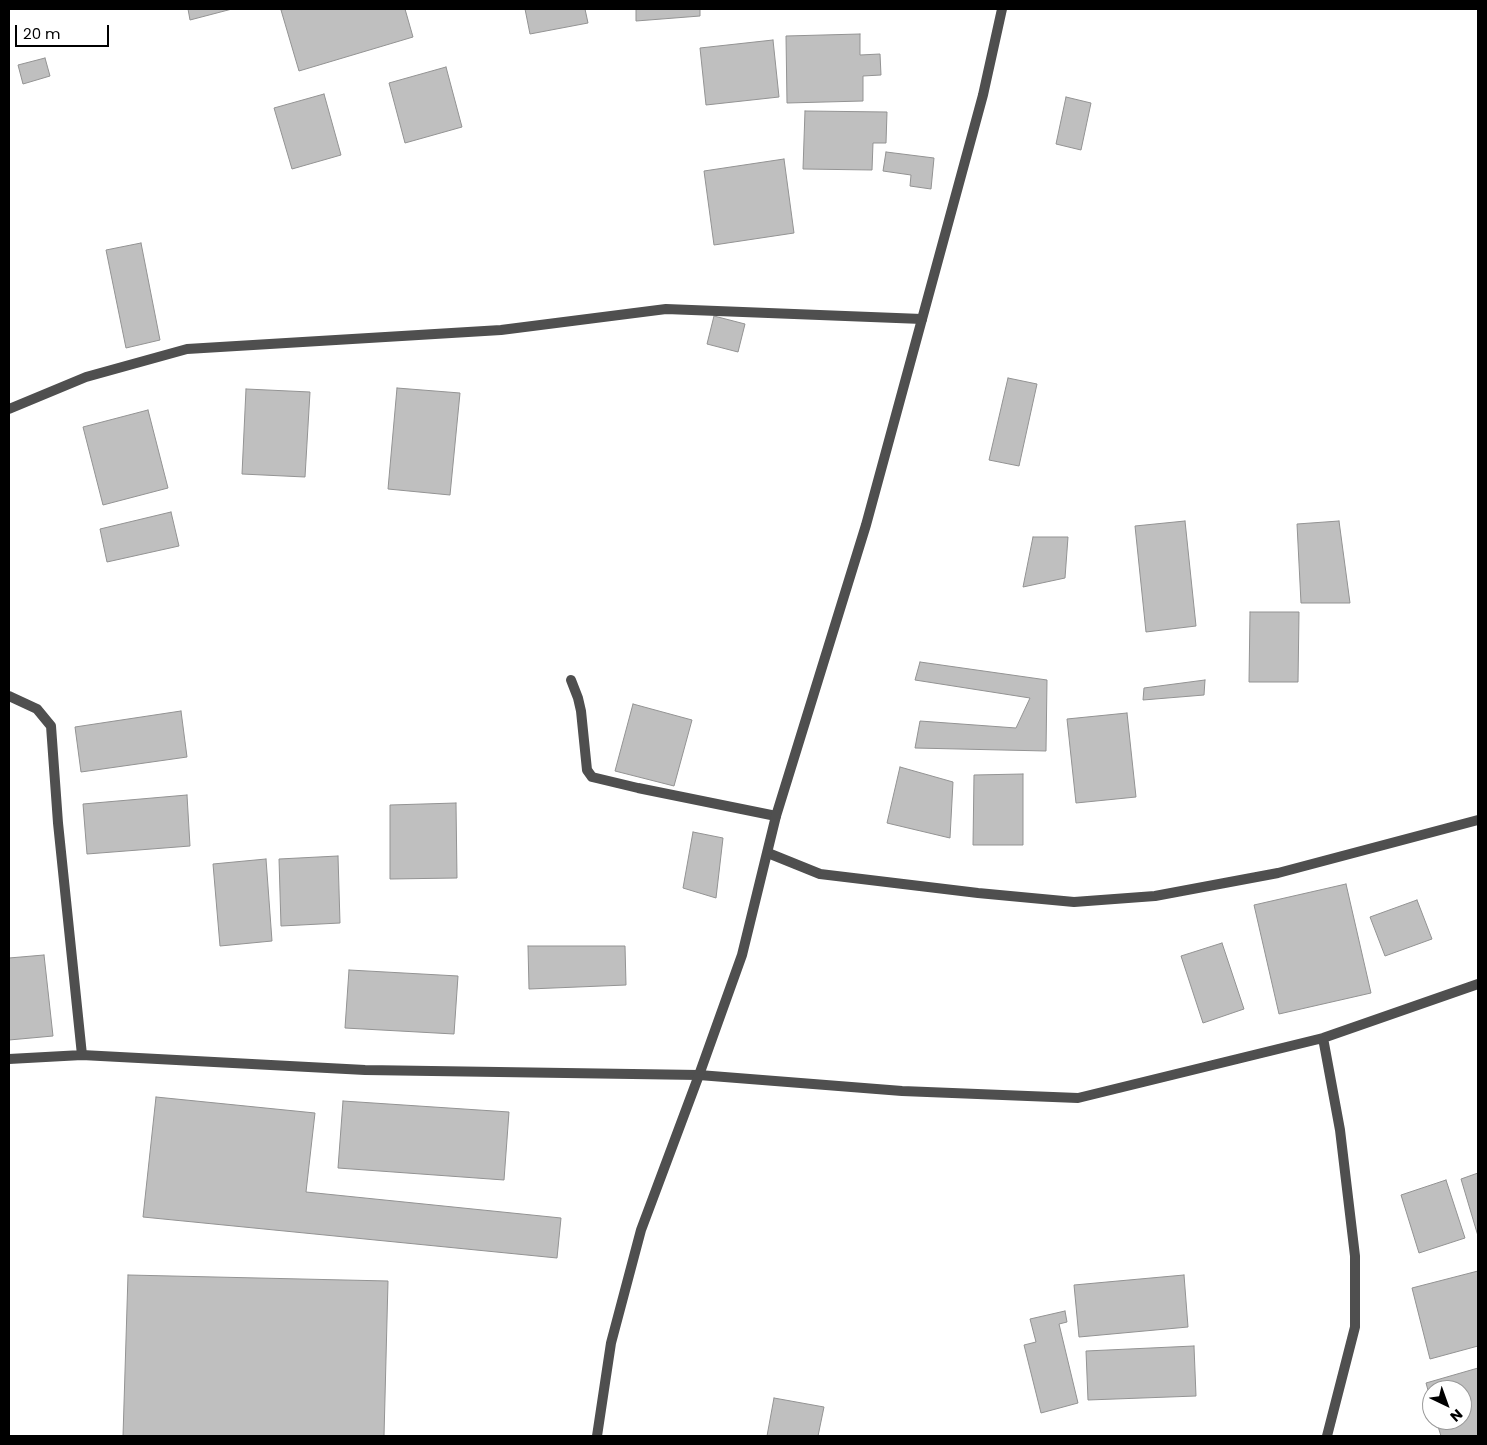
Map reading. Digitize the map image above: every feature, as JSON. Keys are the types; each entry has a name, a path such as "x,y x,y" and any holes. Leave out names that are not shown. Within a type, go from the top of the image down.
{"street":[{"path":"597,1436 611,1343 641,1230 742,955 776,816 866,526 983,94 1002,9"},
{"path":"9,409 86,377 187,349 501,330 666,310 922,319"},
{"path":"570,680 578,698 581,711 587,770 592,777 776,816"},
{"path":"9,696 37,709 51,726 58,823 82,1056"},
{"path":"768,853 820,874 978,894 1074,902 1156,896 1278,873 1478,820"},
{"path":"9,1059 82,1056 365,1070 699,1075 902,1091 1078,1098 1323,1038 1478,984"},
{"path":"1323,1038 1340,1130 1355,1256 1355,1327 1327,1436"}],"building":[{"path":"188,9 232,9 190,20"},
{"path":"405,9 413,37 299,71 281,10"},
{"path":"525,9 585,9 588,23 530,34"},
{"path":"636,9 700,9 700,16 636,21"},
{"path":"860,34 860,55 880,54 881,75 863,76 863,101 787,103 786,36"},
{"path":"773,40 779,97 706,105 700,48"},
{"path":"45,58 50,76 23,84 18,65"},
{"path":"446,67 462,127 405,143 389,83"},
{"path":"324,94 341,155 292,169 274,108"},
{"path":"1066,97 1091,103 1081,150 1056,144"},
{"path":"805,111 887,112 886,143 873,143 872,170 803,169"},
{"path":"886,152 934,158 931,189 910,186 911,175 883,171"},
{"path":"784,159 794,233 714,245 704,171"},
{"path":"141,243 160,340 126,348 106,250"},
{"path":"714,316 745,324 738,352 707,344"},
{"path":"1008,378 1037,384 1019,466 989,460"},
{"path":"397,388 460,393 450,495 388,489"},
{"path":"246,389 310,392 305,477 242,474"},
{"path":"148,410 168,488 103,505 83,427"},
{"path":"171,512 179,546 107,562 100,529"},
{"path":"1185,521 1196,626 1146,632 1135,526"},
{"path":"1339,521 1350,603 1301,603 1297,524"},
{"path":"1033,537 1068,537 1065,578 1023,587"},
{"path":"1250,612 1299,612 1298,682 1249,682"},
{"path":"920,662 1047,680 1046,751 915,748 920,721 1016,728 1030,698 915,680"},
{"path":"1205,680 1204,695 1143,700 1144,688"},
{"path":"633,704 692,720 674,786 615,771"},
{"path":"181,711 187,757 81,772 75,727"},
{"path":"1127,713 1136,797 1076,803 1067,719"},
{"path":"900,767 953,782 950,838 887,823"},
{"path":"1023,774 1023,845 973,845 974,775"},
{"path":"187,795 190,846 87,854 83,804"},
{"path":"456,803 457,878 390,879 390,805"},
{"path":"693,832 723,838 716,898 683,888"},
{"path":"338,856 340,923 281,926 279,859"},
{"path":"266,859 272,941 220,946 213,864"},
{"path":"1346,884 1371,993 1279,1014 1254,905"},
{"path":"1417,900 1432,939 1385,956 1370,917"},
{"path":"1222,943 1244,1009 1203,1023 1181,956"},
{"path":"528,946 625,946 626,985 529,989"},
{"path":"44,955 53,1036 9,1040 9,958"},
{"path":"349,970 458,976 454,1034 345,1028"},
{"path":"156,1097 315,1113 306,1192 561,1218 557,1258 143,1217"},
{"path":"343,1101 509,1112 504,1180 338,1168"},
{"path":"1478,1173 1478,1236 1461,1179"},
{"path":"1446,1180 1465,1238 1419,1253 1401,1195"},
{"path":"1478,1271 1478,1346 1430,1359 1412,1288"},
{"path":"128,1275 388,1281 384,1436 123,1436"},
{"path":"1184,1275 1188,1327 1079,1337 1074,1285"},
{"path":"1065,1311 1067,1322 1059,1324 1078,1403 1041,1413 1024,1345 1036,1342 1030,1319"},
{"path":"1194,1346 1196,1396 1088,1400 1086,1351"},
{"path":"1478,1368 1478,1436 1441,1436 1439,1430 1472,1430 1472,1380 1436,1380"},
{"path":"774,1398 824,1407 818,1436 767,1436"}]}
